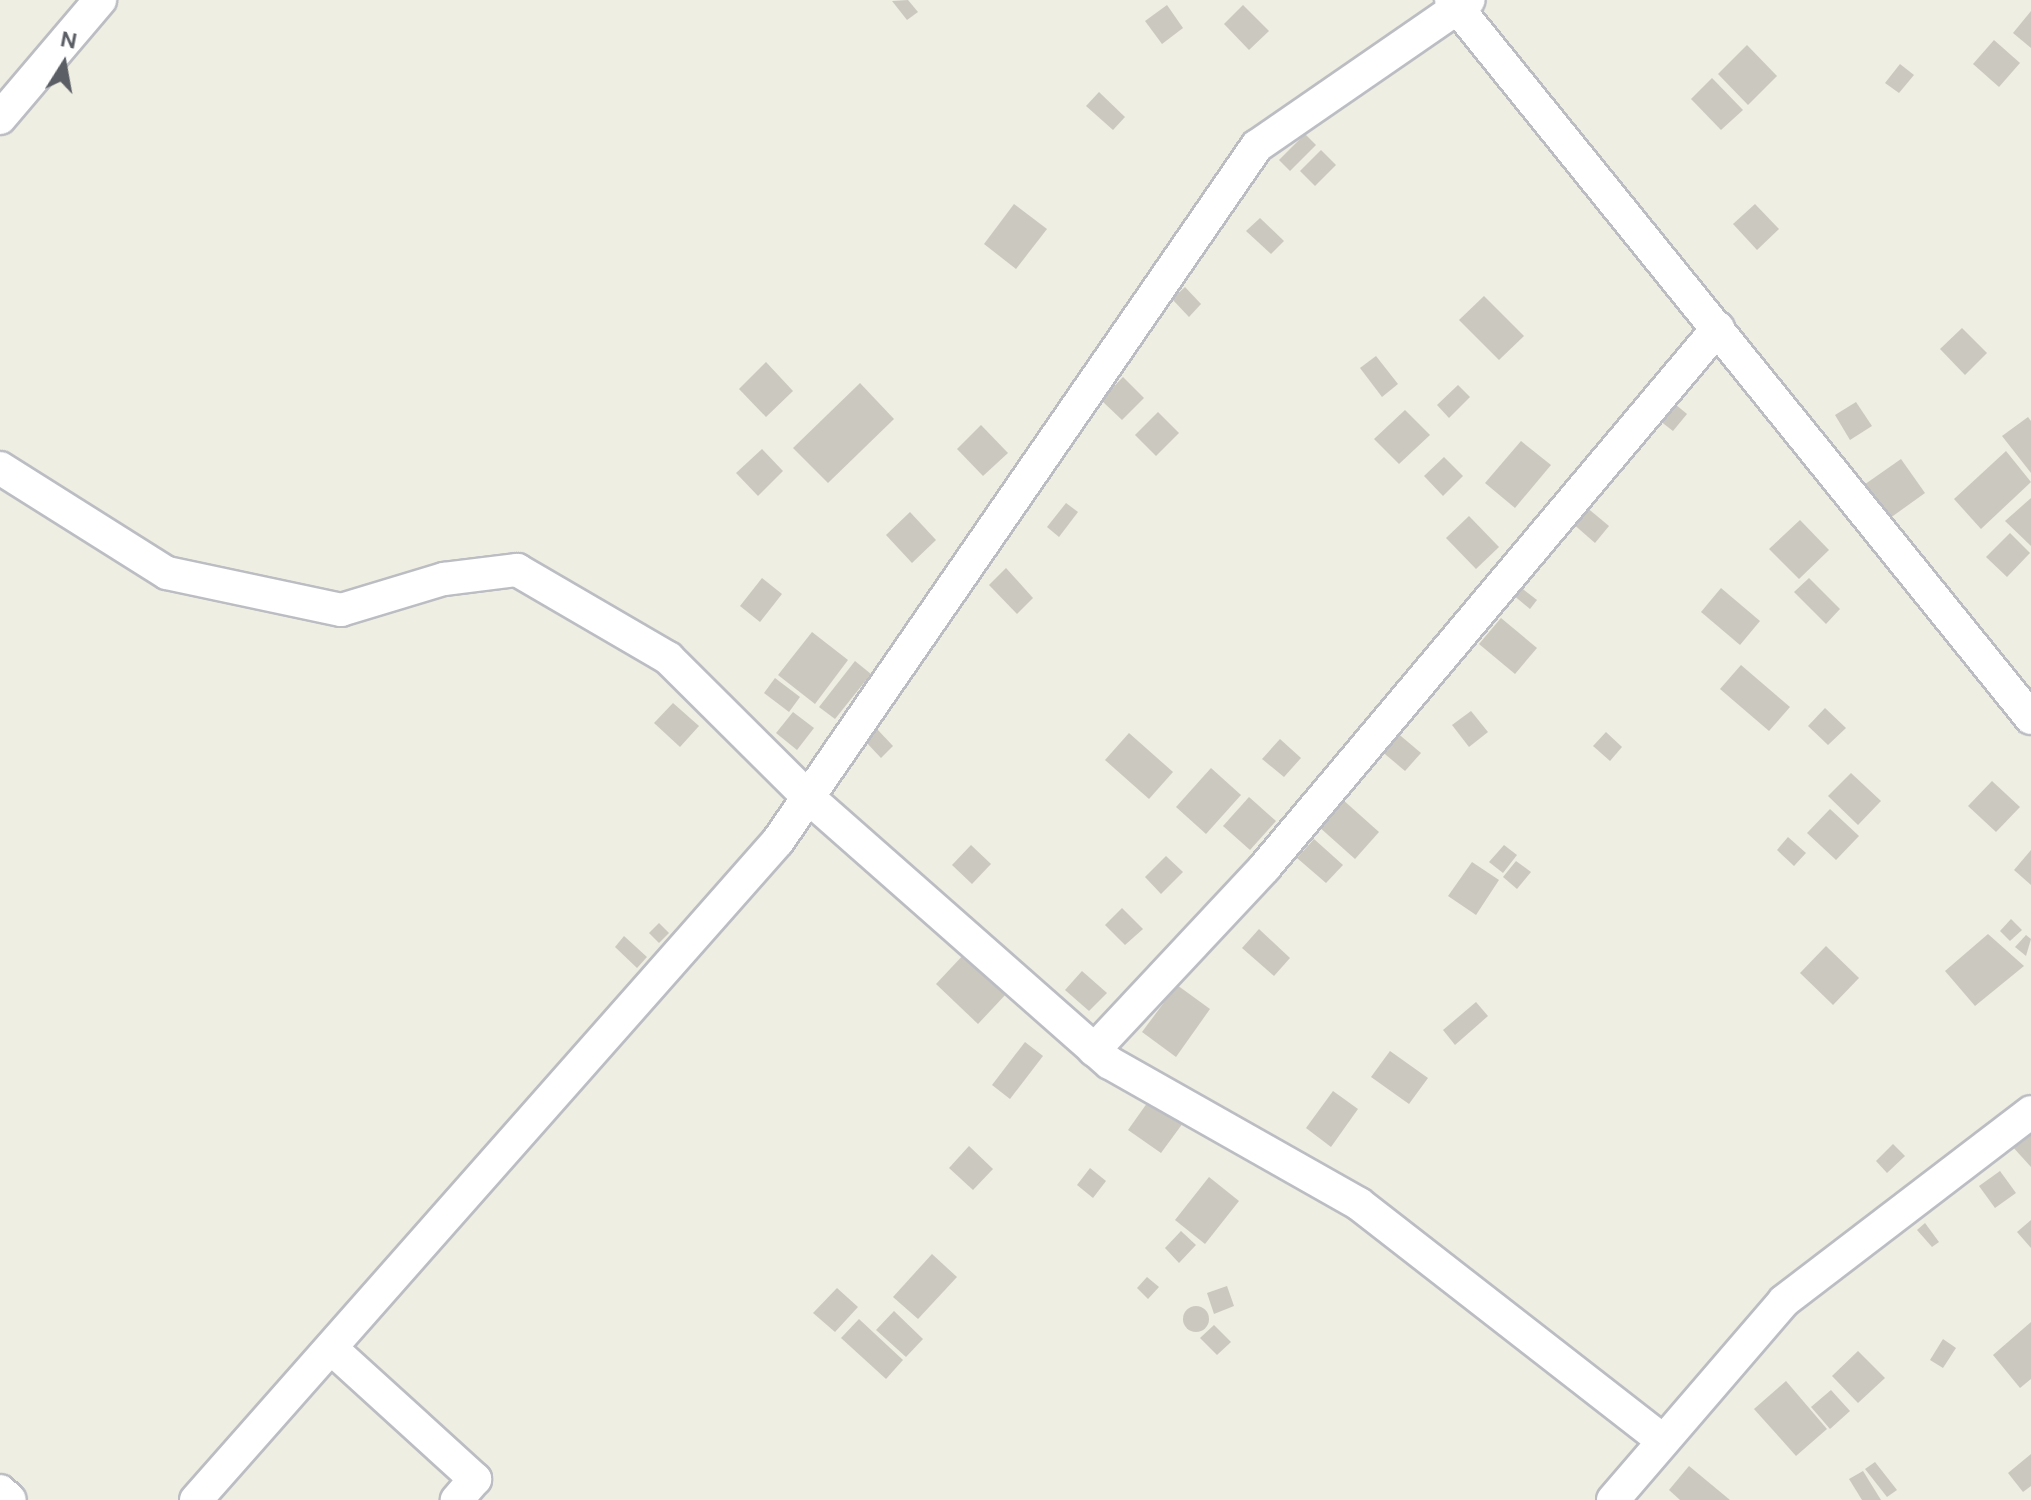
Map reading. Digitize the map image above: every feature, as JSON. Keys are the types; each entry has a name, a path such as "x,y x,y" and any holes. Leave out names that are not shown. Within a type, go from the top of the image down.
{"street":[{"path":"0,118 100,0"},
{"path":"196,1500 778,841 1257,146 1460,4 2031,718"},
{"path":"1094,1050 1265,867 1718,328"},
{"path":"0,468 167,573 341,610 444,579 517,570 668,658 808,797 1094,1050 1359,1204 1663,1441"},
{"path":"1613,1500 1784,1301 2031,1112"},
{"path":"331,1348 475,1479 457,1500"},
{"path":"0,1491 10,1500"}],"building":[{"path":"908,0 918,12 907,20 892,1"},
{"path":"1167,5 1183,28 1162,44 1145,21"},
{"path":"1243,5 1269,31 1249,50 1224,24"},
{"path":"2031,11 2031,48 2013,33"},
{"path":"1994,40 2020,63 1999,87 1973,64"},
{"path":"1747,45 1777,76 1748,105 1718,74"},
{"path":"1900,64 1914,75 1899,93 1885,83"},
{"path":"1712,78 1743,110 1721,130 1691,99"},
{"path":"1099,92 1125,117 1113,130 1086,106"},
{"path":"1305,134 1316,145 1290,171 1279,160"},
{"path":"1321,150 1336,165 1315,186 1300,171"},
{"path":"1014,204 1047,229 1016,269 984,244"},
{"path":"1755,204 1779,229 1757,250 1733,224"},
{"path":"1260,218 1284,241 1271,254 1246,231"},
{"path":"1185,287 1201,304 1189,317 1172,299"},
{"path":"1484,296 1524,336 1499,360 1459,320"},
{"path":"1962,328 1987,353 1965,375 1940,349"},
{"path":"1376,356 1398,384 1382,397 1360,368"},
{"path":"766,362 793,391 766,417 739,389"},
{"path":"1123,377 1144,398 1122,420 1101,400"},
{"path":"860,383 894,419 828,483 793,448"},
{"path":"1458,385 1470,397 1449,418 1437,405"},
{"path":"1669,399 1687,414 1673,431 1655,417"},
{"path":"1856,402 1872,426 1850,440 1835,415"},
{"path":"1405,410 1430,435 1399,464 1374,439"},
{"path":"1158,412 1179,433 1156,456 1135,435"},
{"path":"2028,417 2031,421 2031,473 2002,436"},
{"path":"981,425 1008,453 983,476 957,449"},
{"path":"1521,441 1551,465 1515,508 1485,483"},
{"path":"762,449 783,471 758,496 736,473"},
{"path":"2006,451 2031,482 1981,529 1954,499"},
{"path":"1444,457 1463,476 1443,496 1424,476"},
{"path":"1901,459 1925,493 1886,521 1861,487"},
{"path":"2031,498 2031,546 2005,521"},
{"path":"1066,503 1078,512 1059,537 1047,527"},
{"path":"1585,506 1609,526 1595,543 1571,522"},
{"path":"910,512 936,540 912,563 886,535"},
{"path":"1469,516 1499,547 1476,569 1446,538"},
{"path":"1800,520 1829,550 1799,579 1769,549"},
{"path":"2010,533 2030,553 2007,577 1986,557"},
{"path":"1006,568 1033,598 1017,614 989,585"},
{"path":"762,578 782,594 760,622 740,606"},
{"path":"1809,578 1840,609 1826,624 1794,592"},
{"path":"1519,586 1537,600 1530,609 1512,594"},
{"path":"1721,588 1760,621 1740,645 1701,612"},
{"path":"1501,618 1537,648 1515,674 1479,644"},
{"path":"812,632 848,660 815,704 778,675"},
{"path":"855,661 871,674 835,719 819,707"},
{"path":"1741,665 1790,707 1769,731 1720,689"},
{"path":"775,678 800,697 789,712 764,693"},
{"path":"673,703 699,726 680,747 654,723"},
{"path":"1825,708 1846,728 1828,745 1808,726"},
{"path":"1471,711 1488,732 1469,747 1452,725"},
{"path":"793,712 814,728 797,750 776,733"},
{"path":"877,729 893,746 881,758 864,740"},
{"path":"1395,731 1421,753 1405,771 1379,749"},
{"path":"1606,732 1622,747 1610,761 1593,746"},
{"path":"1129,733 1173,772 1149,799 1105,760"},
{"path":"1280,739 1301,758 1284,777 1262,759"},
{"path":"1211,768 1241,795 1206,834 1176,807"},
{"path":"1851,773 1881,801 1858,825 1828,796"},
{"path":"1992,781 2020,807 1996,832 1968,806"},
{"path":"1249,797 1276,821 1250,850 1223,826"},
{"path":"1342,799 1379,832 1355,859 1318,826"},
{"path":"1830,809 1859,836 1836,860 1807,833"},
{"path":"1788,837 1806,853 1794,866 1777,850"},
{"path":"1314,839 1343,865 1326,883 1297,858"},
{"path":"971,845 991,864 972,884 952,865"},
{"path":"1504,845 1517,855 1503,873 1489,862"},
{"path":"2031,850 2031,885 2014,870"},
{"path":"1166,856 1183,872 1161,894 1145,877"},
{"path":"1516,861 1531,872 1517,889 1503,877"},
{"path":"1472,862 1499,880 1476,915 1448,896"},
{"path":"1122,908 1143,929 1125,945 1105,925"},
{"path":"2011,919 2022,930 2010,941 2000,931"},
{"path":"659,923 669,933 659,943 649,933"},
{"path":"1259,929 1290,958 1274,976 1242,948"},
{"path":"1988,934 2024,966 1975,1006 1945,971"},
{"path":"2026,935 2031,939 2026,956 2015,947"},
{"path":"624,936 647,957 637,968 615,947"},
{"path":"1826,946 1859,978 1833,1005 1800,973"},
{"path":"966,952 1008,992 978,1024 936,984"},
{"path":"1082,971 1107,993 1089,1011 1065,990"},
{"path":"1177,985 1210,1009 1176,1057 1142,1032"},
{"path":"1476,1002 1488,1016 1455,1045 1443,1030"},
{"path":"1025,1042 1043,1056 1010,1099 992,1085"},
{"path":"1390,1051 1428,1078 1409,1104 1371,1077"},
{"path":"1333,1091 1358,1109 1331,1147 1306,1128"},
{"path":"1150,1099 1183,1123 1161,1153 1128,1130"},
{"path":"2031,1128 2031,1167 2011,1145"},
{"path":"1893,1144 1905,1156 1887,1173 1876,1161"},
{"path":"969,1146 993,1169 973,1190 949,1168"},
{"path":"1090,1168 1106,1181 1093,1198 1077,1185"},
{"path":"2000,1171 2016,1193 1995,1208 1979,1186"},
{"path":"1209,1177 1239,1201 1205,1244 1175,1220"},
{"path":"2031,1220 2031,1248 2017,1232"},
{"path":"1925,1223 1939,1242 1932,1247 1917,1230"},
{"path":"1181,1231 1196,1245 1179,1263 1165,1248"},
{"path":"932,1254 957,1277 918,1319 893,1297"},
{"path":"1147,1277 1159,1287 1148,1299 1137,1288"},
{"path":"1227,1286 1234,1306 1214,1314 1207,1293"},
{"path":"837,1288 858,1307 835,1332 813,1313"},
{"path":"1196,1306 1205,1310 1209,1319 1205,1328 1196,1332 1187,1328 1183,1319 1187,1310"},
{"path":"894,1311 923,1339 906,1357 876,1330"},
{"path":"859,1319 903,1360 886,1379 841,1338"},
{"path":"2031,1322 2031,1379 2020,1388 1993,1355"},
{"path":"1214,1325 1231,1342 1217,1355 1200,1338"},
{"path":"1943,1339 1956,1348 1943,1368 1930,1360"},
{"path":"1858,1351 1885,1378 1858,1403 1832,1376"},
{"path":"1786,1381 1827,1429 1796,1456 1754,1409"},
{"path":"1831,1390 1850,1411 1830,1429 1811,1407"},
{"path":"2031,1454 2031,1486 2023,1492 2008,1473"},
{"path":"1875,1462 1897,1490 1887,1497 1865,1469"},
{"path":"1689,1466 1730,1500 1680,1500 1669,1490"},
{"path":"1863,1471 1881,1500 1862,1500 1849,1479"}]}
